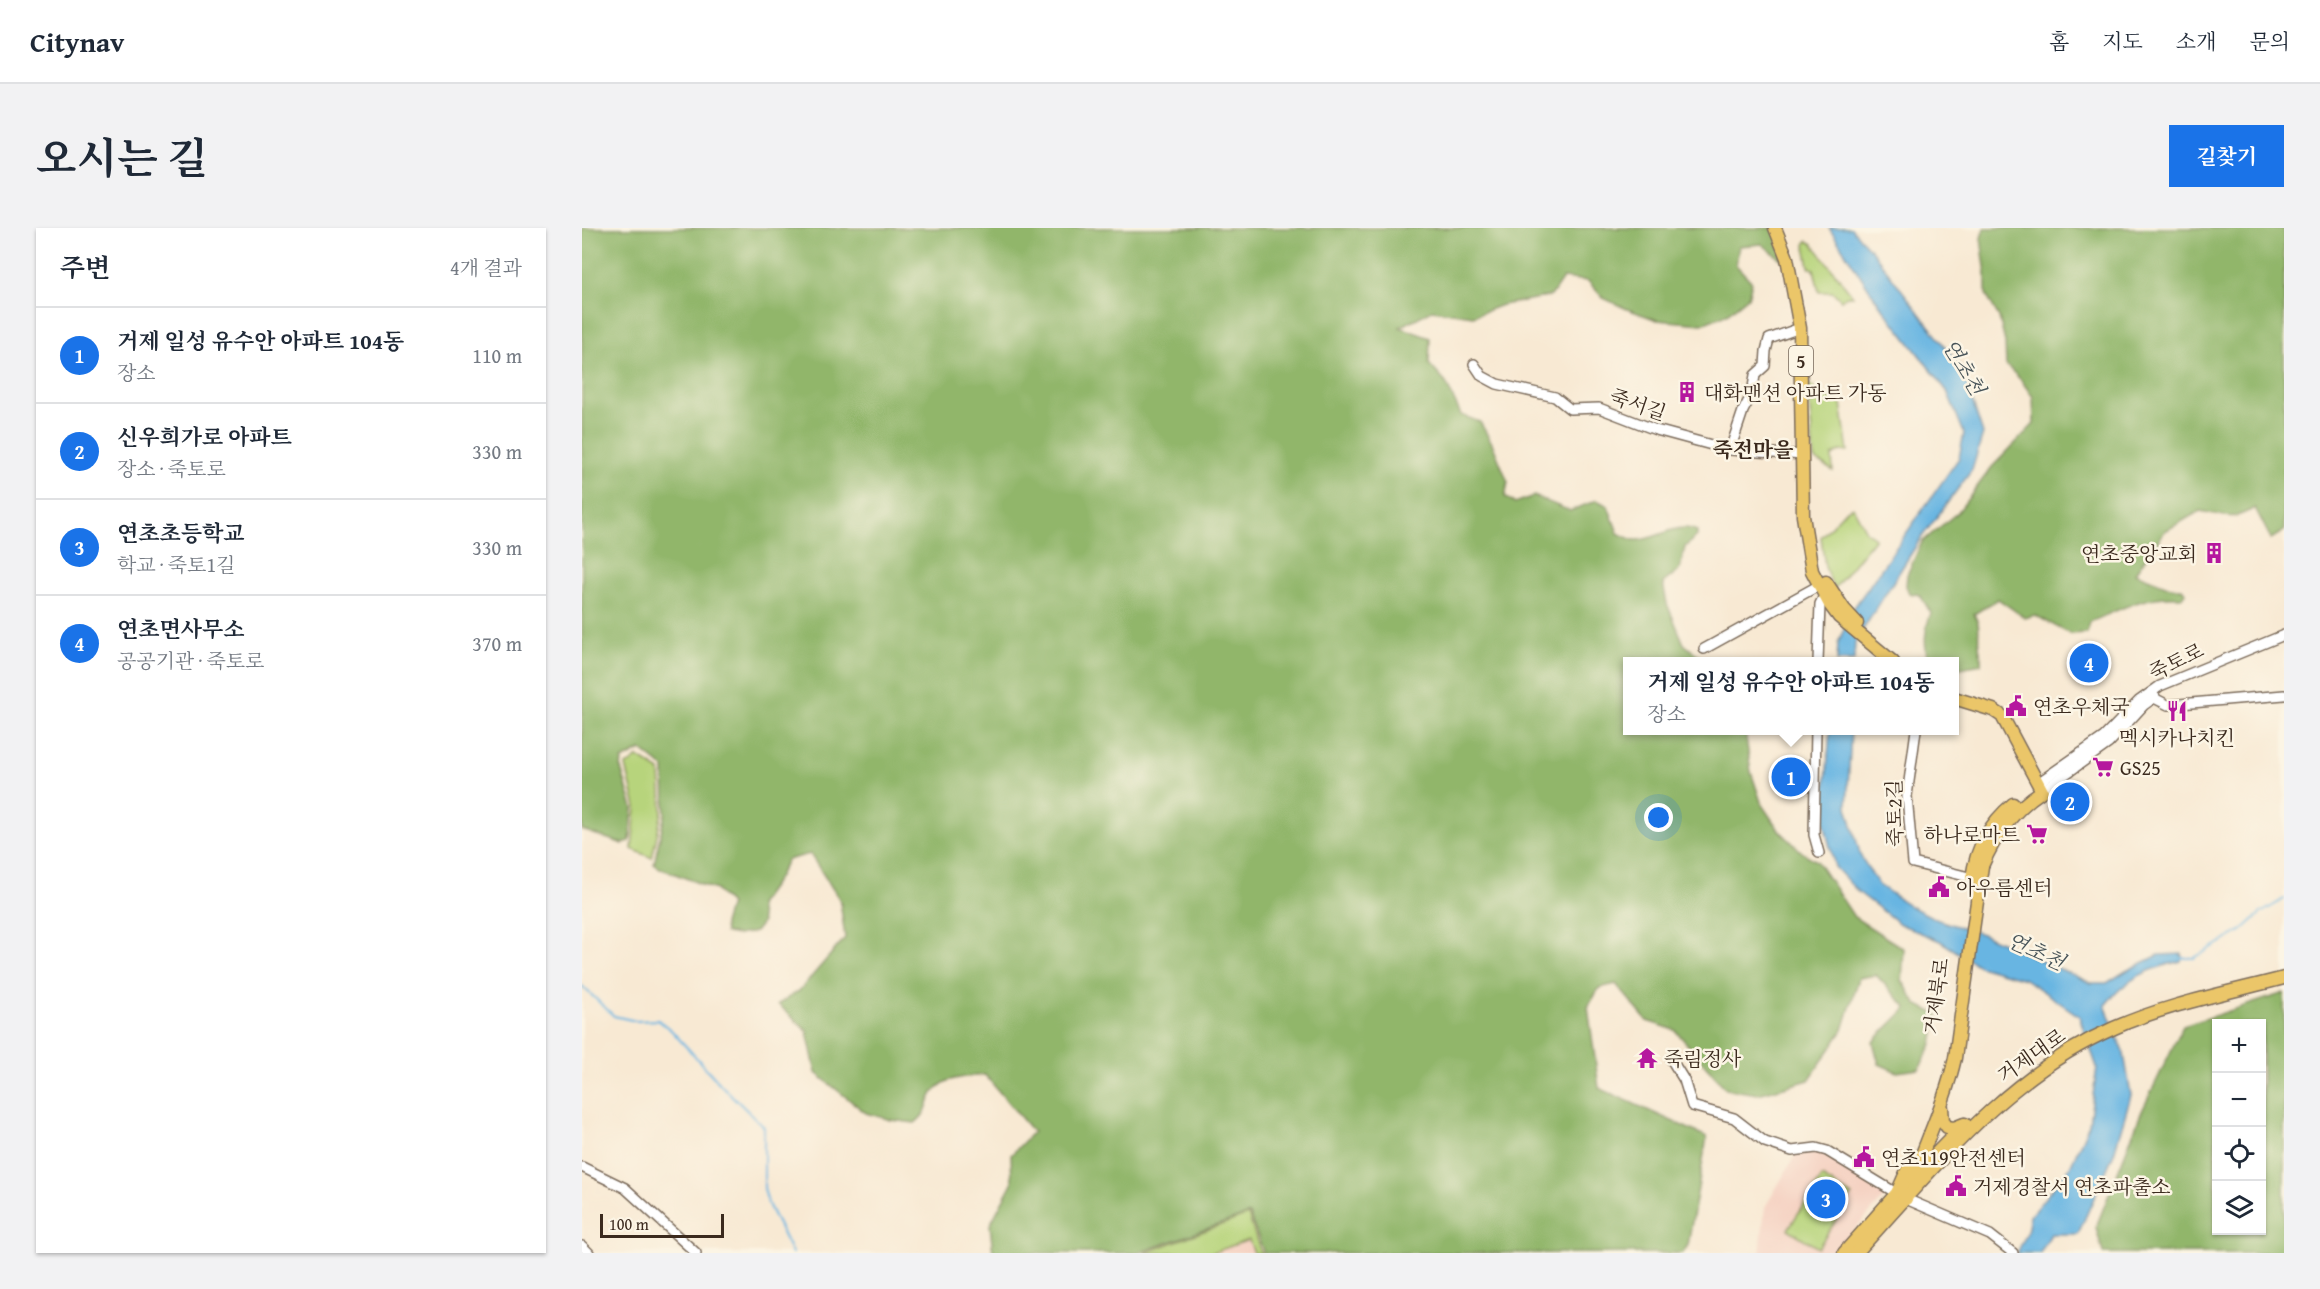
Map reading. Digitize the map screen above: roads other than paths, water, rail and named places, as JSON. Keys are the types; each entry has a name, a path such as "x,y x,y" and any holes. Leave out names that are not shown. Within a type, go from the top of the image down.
{"main road":[{"name":"5","path":"1775,228 1787,258 1800,328 1804,524 1810,564 1825,589"},
{"path":"1825,589 1888,657"},
{"path":"1870,638 1893,657"},
{"path":"1959,700 1993,710 2002,716 2037,789"},
{"path":"1959,705 1991,716 1999,723 2037,789"},
{"name":"거제북로","path":"1901,1196 1939,1089 1947,1056 1972,915 1976,878 1975,857 1982,843 2008,808 2037,789"},
{"name":"거제대로","path":"1913,1177 1968,1121 2021,1074 2073,1044 2147,1006 2284,969"},
{"name":"거제북로","path":"1844,1253 1878,1216 1901,1196 1913,1177 1942,1102 1955,1058 1963,972"},
{"name":"거제대로","path":"2124,1019 2284,978"},
{"name":"거제대로","path":"1856,1253 1901,1196 1983,1117 2003,1098 2073,1044"},
{"path":"1942,1102 1941,1112 1944,1125 1954,1128 1968,1121"}],"street":[{"path":"1730,450 1743,411 1752,394 1755,375 1765,366 1770,339 1800,328"},
{"name":"죽서길","path":"1473,364 1482,376 1497,384 1555,397 1570,409 1599,408 1656,430 1730,450 1803,455"},
{"path":"1702,647 1825,589"},
{"path":"1818,657 1820,604 1825,589"},
{"name":"죽토로","path":"2151,697 2160,686 2182,675 2284,635"},
{"name":"죽토로","path":"2037,789 2104,737 2139,701 2284,640"},
{"path":"2151,697 2168,705 2284,695"},
{"path":"1816,735 1814,835 1819,853"},
{"name":"죽토2길","path":"1915,735 1908,796 1913,863 1976,878"},
{"path":"1671,1059 1684,1080 1692,1106 1734,1118 1765,1142 1792,1151 1816,1148 1827,1151 1901,1196 1998,1240 2013,1253"},
{"path":"582,1168 625,1188 696,1253"},
{"path":"582,1246 589,1253"}],"water":[{"path":"1829,228 1851,228 1872,251 1962,369 1983,434 1972,470 1921,538 1855,642 1854,657 1837,657 1838,643 1853,609 1959,458 1964,433 1947,391 1875,298"},
{"path":"1830,735 1851,735 1847,807 1861,857 1879,885 1910,906 1938,920 1985,935 2091,983 2107,983 2159,955 2182,954 2181,961 2158,967 2130,981 2105,1005 2124,1054 2131,1095 2114,1153 2078,1234 2051,1234 2040,1253 2017,1253 2027,1233 2030,1216 2070,1167 2089,1124 2097,1067 2079,1016 2025,979 1979,966 1940,941 1900,924 1858,892 1835,867 1823,819"}],"waterway":[{"path":"2179,958 2194,958 2241,931 2261,913 2284,899"},
{"path":"582,986 614,1016 636,1021 658,1020 671,1030 722,1086 764,1127 764,1188 768,1204 792,1253"}],"place":[{"name":"대화맨션 아파트 가동","path":"1687,392"},
{"name":"연초중앙교회","path":"2214,553"},
{"name":"연초면사무소","path":"2089,663"},
{"name":"연초우체국","path":"2016,706"},
{"name":"멕시카나치킨","path":"2177,711"},
{"name":"GS25","path":"2103,767"},
{"name":"거제 일성 유수안 아파트 104동","path":"1791,777"},
{"name":"신우희가로 아파트","path":"2070,802"},
{"name":"하나로마트","path":"2037,834"},
{"name":"아우름센터","path":"1939,887"},
{"name":"죽림정사","path":"1647,1058"},
{"name":"연초119안전센터","path":"1864,1157"},
{"name":"거제경찰서 연초파출소","path":"1956,1186"},
{"name":"연초초등학교","path":"1826,1199"}],"district":[{"name":"죽전마을","path":"1753,449"}],"water label":[{"name":"연초천","path":"1964,367"},
{"name":"연초천","path":"2036,951"}]}
